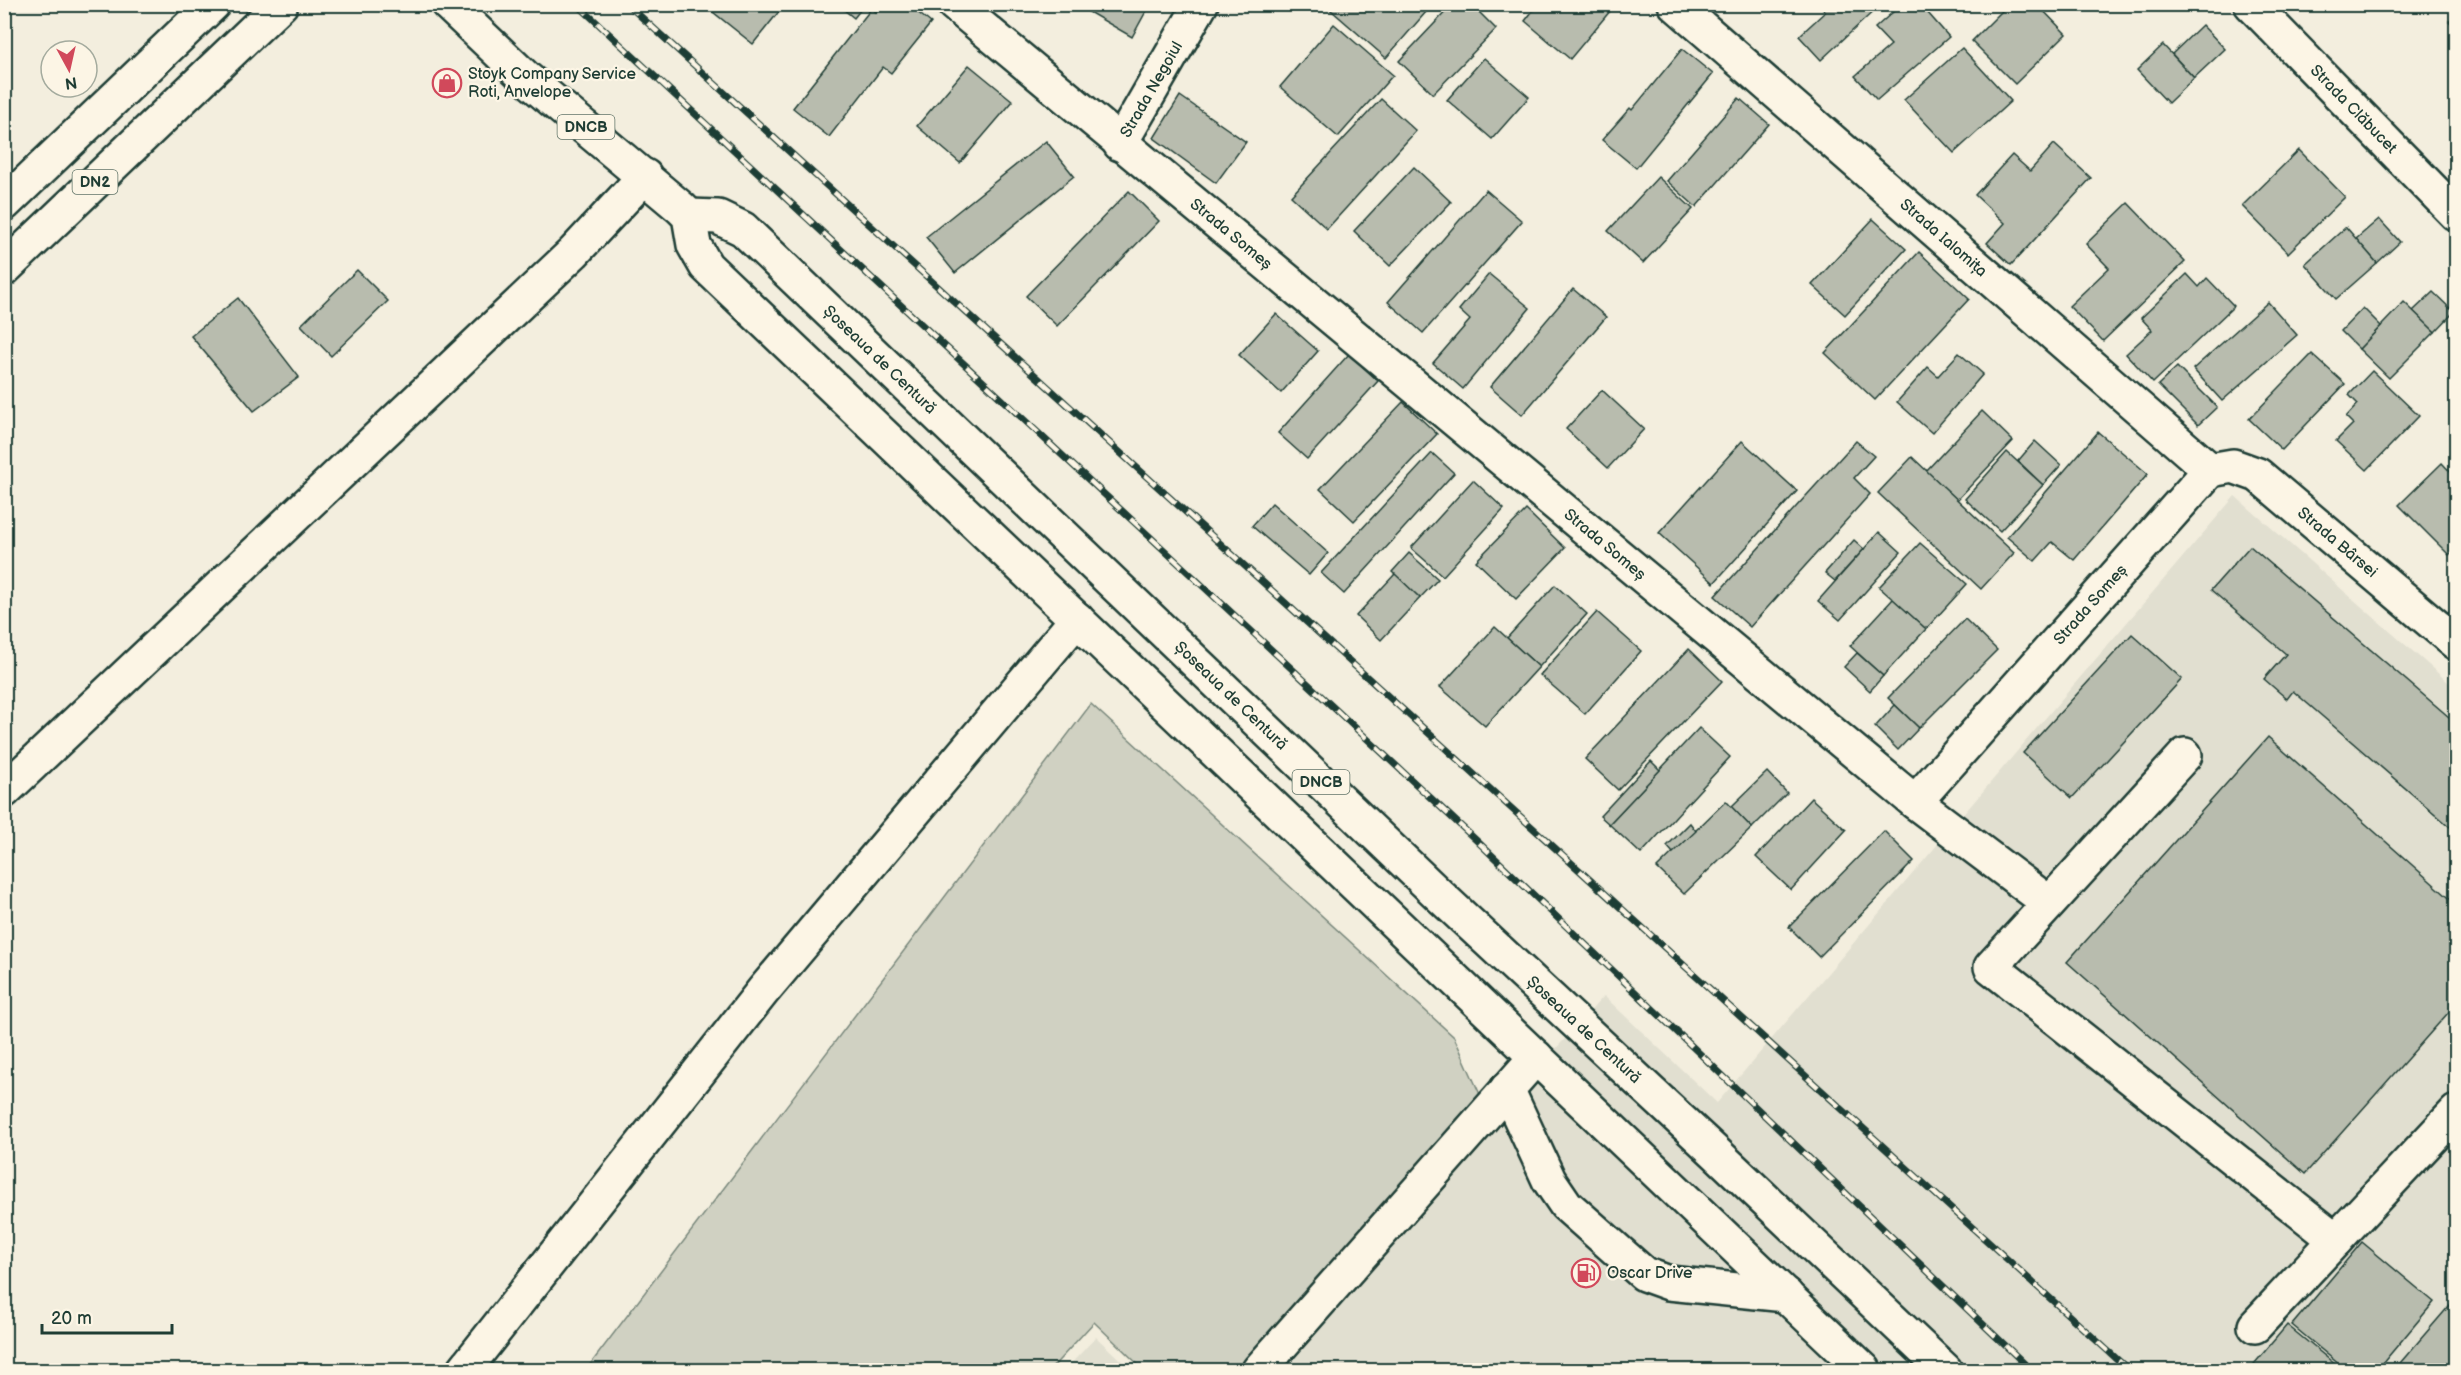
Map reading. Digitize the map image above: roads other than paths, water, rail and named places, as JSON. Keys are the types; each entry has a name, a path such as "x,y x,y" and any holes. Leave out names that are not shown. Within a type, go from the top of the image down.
{"main road":[{"name":"DN2","path":"4,204 213,4"},
{"name":"DN2","path":"4,269 281,4"},
{"name":"DNCB","path":"448,4 526,78 645,176 689,216 694,245 706,266 1786,1295 1858,1368"},
{"name":"Strada Someș","path":"954,4 1915,802 2210,470"},
{"name":"Strada Negoiul","path":"1120,144 1201,4"},
{"name":"Strada Ialomița","path":"1676,4 2210,470"},
{"name":"Strada Clăbucet","path":"2251,4 2457,214"},
{"path":"4,791 566,259 645,176"},
{"name":"Șoseaua de Centură","path":"689,216 718,217 743,229 1438,894 1715,1152 1945,1371"},
{"name":"Strada Bârsei","path":"2210,470 2234,466 2258,475 2457,644"},
{"path":"464,1371 763,991 1077,619"},
{"path":"2185,754 1991,967 2336,1240"},
{"path":"1915,802 2049,903"},
{"path":"1258,1371 1536,1057"},
{"path":"1508,1089 1549,1180 1566,1205 1644,1274 1669,1283 1786,1295"},
{"path":"2255,1326 2457,1112"}],"railway":[{"path":"577,4 1476,840 2031,1370"},
{"path":"627,4 2129,1370"}],"place":[{"name":"Stoyk Company Service Roti, Anvelope","path":"447,83"},
{"name":"Oscar Drive","path":"1586,1273"}]}
